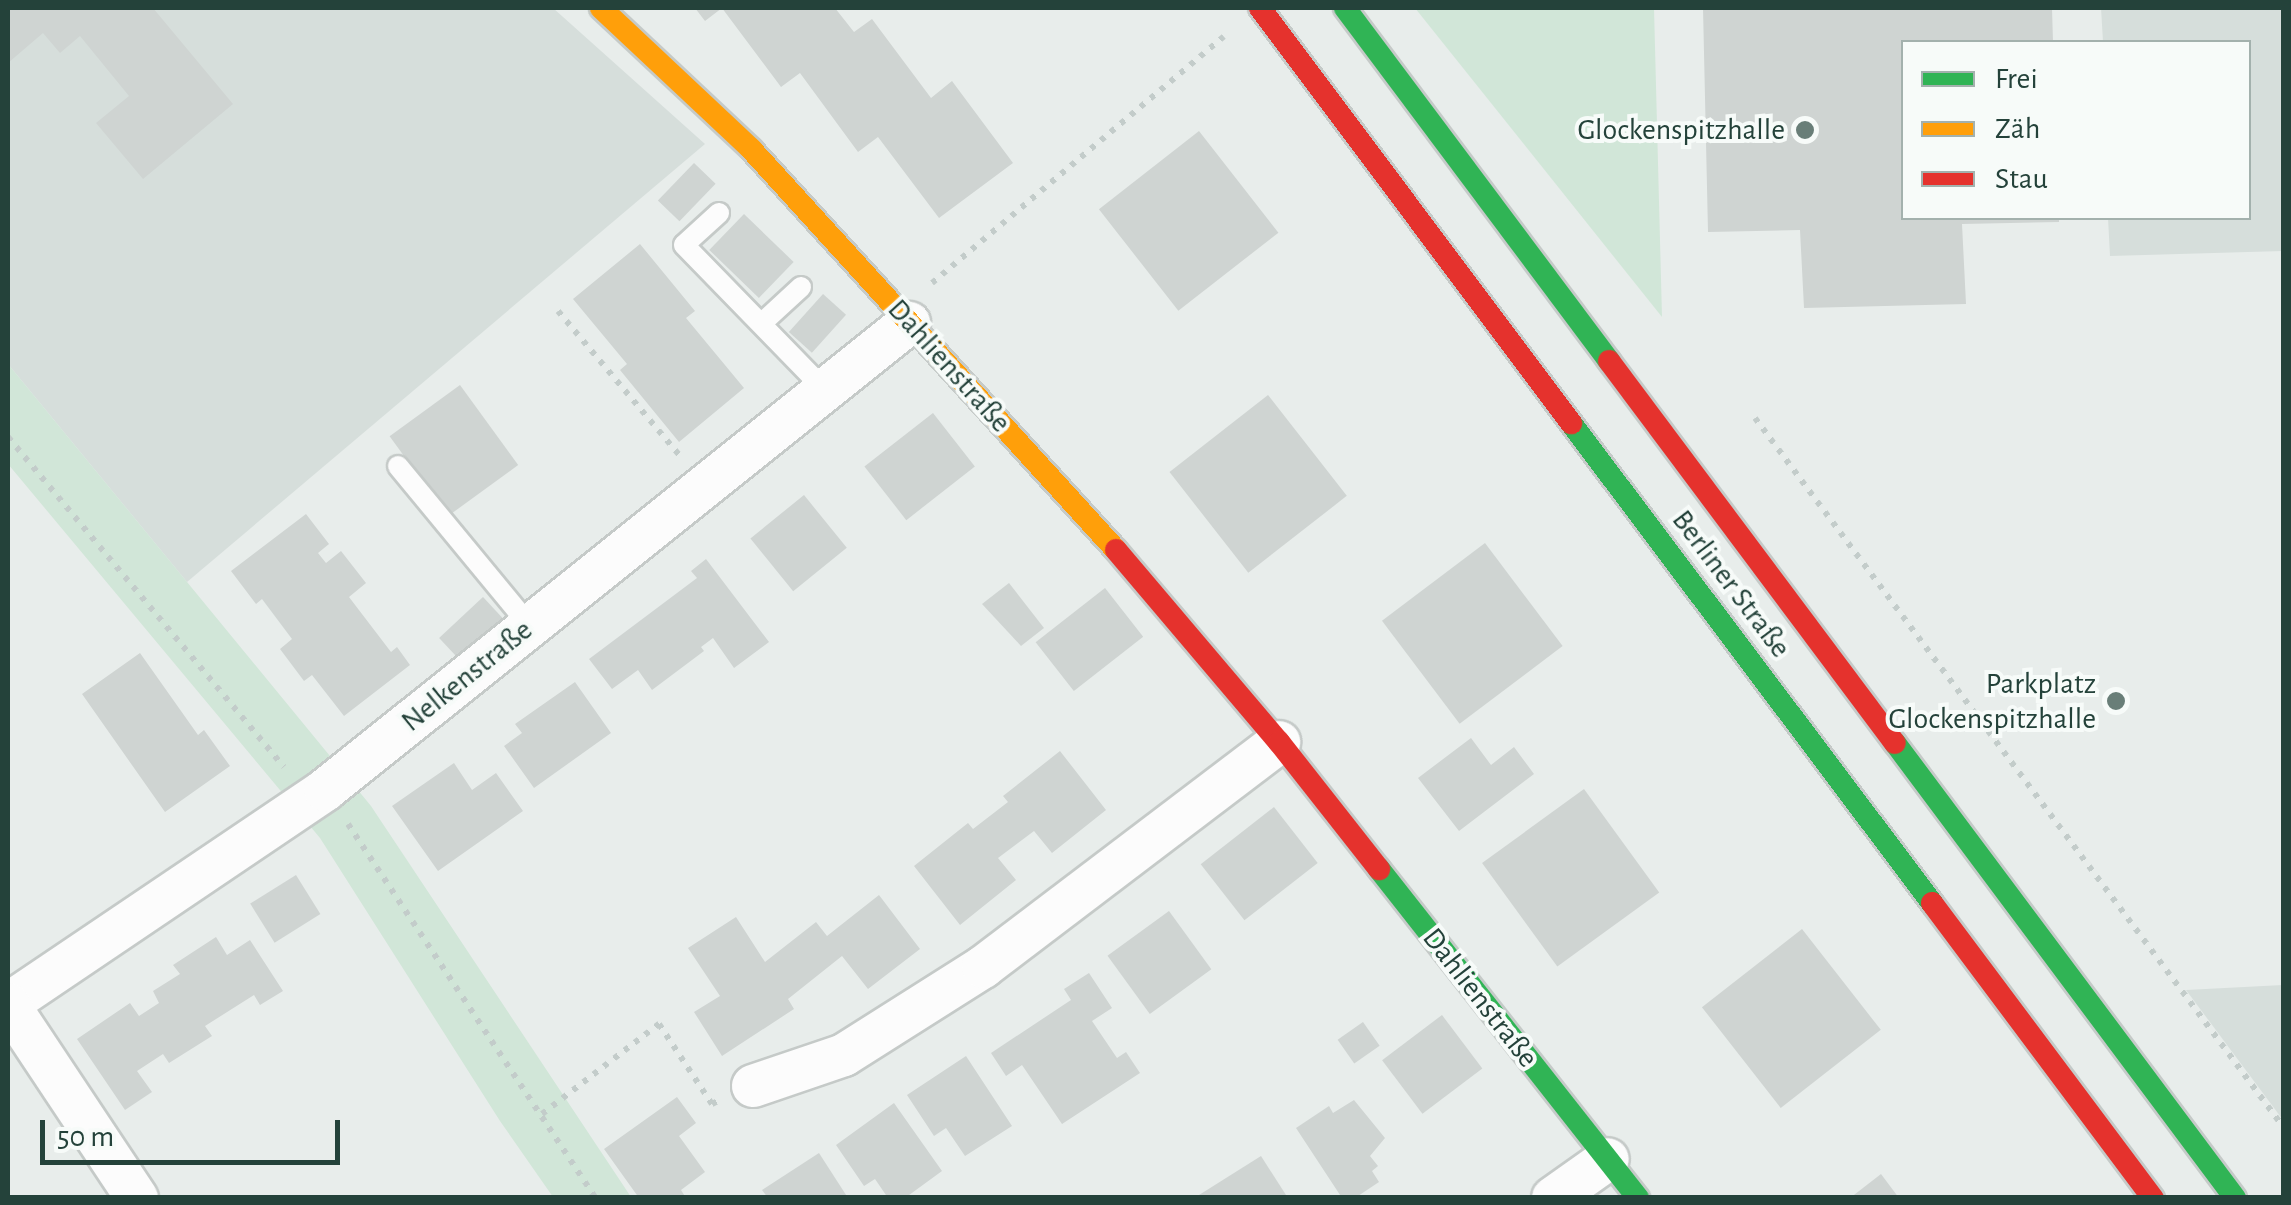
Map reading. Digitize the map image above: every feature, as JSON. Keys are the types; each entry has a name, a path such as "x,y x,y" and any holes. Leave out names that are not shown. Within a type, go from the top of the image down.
{"main road":[{"name":"Dahlienstraße","path":"600,8 751,149 1120,554 1279,742 1638,1198"},
{"name":"Berliner Straße","path":"1260,8 2154,1198"},
{"name":"Berliner Straße","path":"1344,8 2235,1198"}],"street":[{"name":"Nelkenstraße","path":"8,1004 325,790 909,323"},
{"path":"754,1086 844,1055 967,976 1279,742"},
{"path":"8,1004 137,1198"},
{"path":"1552,1198 1608,1159"}],"lane":[{"path":"719,212 684,244 825,390"},
{"path":"762,324 801,286"},
{"path":"398,466 530,626"}],"path":[{"path":"909,323 930,286 1231,30"},
{"path":"558,312 705,486"},
{"path":"1754,418 2284,1128"},
{"path":"542,1114 659,1024 712,1104 754,1086"}],"shaded area":[{"path":"8,8 553,8 705,144 187,582 8,364"},
{"path":"2101,8 2283,8 2283,251 2110,256 2108,220 2251,220 2251,40 2103,40"},
{"path":"2284,985 2283,1120 2186,990"}],"green space":[{"path":"1415,8 1654,8 1662,317"},
{"path":"8,364 371,806 631,1197 553,1197 500,1121 320,838 8,464"}],"building":[{"path":"8,8 153,8 233,104 143,179 96,123 129,96 80,36 60,53 43,33 8,63"},
{"path":"695,8 722,8 705,21"},
{"path":"722,8 835,8 854,32 872,19 931,98 952,81 1013,163 939,218 878,137 858,152 800,73 781,87"},
{"name":"Glockenspitzhalle","path":"1703,8 2052,8 2053,40 1901,40 1901,220 2059,220 1962,224 1966,304 1804,308 1800,230 1708,232"},
{"path":"1199,131 1278,233 1178,311 1099,209"},
{"path":"694,163 716,184 679,221 658,200"},
{"path":"744,214 794,262 759,298 709,250"},
{"path":"640,244 695,311 686,318 744,388 679,442 620,370 627,364 573,299"},
{"path":"823,294 846,315 812,353 789,332"},
{"path":"460,385 518,465 448,516 390,436"},
{"path":"1268,395 1347,496 1248,573 1169,472"},
{"path":"933,413 975,467 906,520 864,467"},
{"path":"804,495 847,548 793,591 750,538"},
{"path":"306,514 329,544 318,553 326,563 341,551 366,583 349,597 391,652 397,647 410,665 344,716 312,675 304,681 280,649 292,639 262,599 256,604 231,571"},
{"path":"1485,543 1563,646 1460,724 1382,621"},
{"path":"706,559 769,642 734,668 713,638 701,647 704,651 652,690 638,670 612,689 589,659 697,578 691,571"},
{"path":"1009,583 1044,628 1021,646 982,604"},
{"path":"1105,588 1143,637 1074,691 1036,642"},
{"path":"483,597 506,621 462,662 439,638"},
{"path":"140,653 198,735 204,730 230,766 165,812 82,694"},
{"path":"575,682 611,733 534,788 504,746 522,733 515,724"},
{"path":"1471,738 1491,765 1514,747 1534,774 1459,831 1418,778"},
{"path":"1060,751 1106,810 1052,853 1034,831 998,858 1016,880 960,925 914,866 968,823 973,829 1008,802 1003,796"},
{"path":"454,763 472,790 496,773 523,811 438,871 392,806"},
{"path":"1584,789 1659,893 1557,967 1482,863"},
{"path":"1274,807 1318,863 1244,920 1201,864"},
{"path":"296,875 320,914 275,943 250,904"},
{"path":"879,895 920,949 868,989 842,956 788,999 794,1009 722,1056 694,1012 720,996 688,948 736,917 765,962 816,922 827,936"},
{"path":"1169,911 1211,969 1150,1014 1108,956"},
{"path":"1802,929 1881,1030 1781,1108 1702,1007"},
{"path":"216,937 227,955 250,940 283,991 260,1005 254,995 205,1026 212,1036 169,1063 163,1054 137,1071 152,1092 125,1110 77,1039 130,1003 139,1016 159,1003 153,991 180,974 173,965"},
{"path":"1089,973 1112,1008 1092,1021 1117,1058 1126,1052 1140,1073 1062,1124 1022,1065 1006,1076 991,1053 1071,1000 1064,989"},
{"path":"1442,1015 1482,1069 1422,1114 1382,1060"},
{"path":"1363,1022 1380,1046 1354,1064 1338,1040"},
{"path":"966,1056 1012,1126 965,1156 946,1128 934,1136 907,1095"},
{"path":"677,1097 696,1123 679,1136 705,1172 681,1190 686,1198 639,1198 604,1149"},
{"path":"1354,1100 1385,1138 1370,1156 1378,1166 1372,1171 1379,1182 1355,1198 1342,1198 1296,1128 1329,1106 1333,1113"},
{"path":"894,1103 942,1171 905,1198 888,1198 875,1179 864,1186 836,1145"},
{"path":"819,1153 848,1198 768,1198 762,1190"},
{"path":"1261,1156 1286,1195 1199,1195"},
{"path":"1881,1174 1899,1198 1850,1198"}],"traffic: fast":[{"path":"1345,8 1609,361"},
{"path":"1571,423 1932,903"},
{"path":"1895,743 2235,1198"},
{"path":"1379,869 1638,1198"}],"traffic: slow":[{"path":"601,8 751,149 1116,550"}],"traffic: jam":[{"path":"1260,8 1571,423"},
{"path":"1609,361 1895,743"},
{"path":"1116,550 1279,742 1379,869"},
{"path":"1932,903 2153,1198"}],"place":[{"name":"Glockenspitzhalle","path":"1805,130"},
{"name":"Parkplatz Glockenspitzhalle","path":"2116,701"}]}
